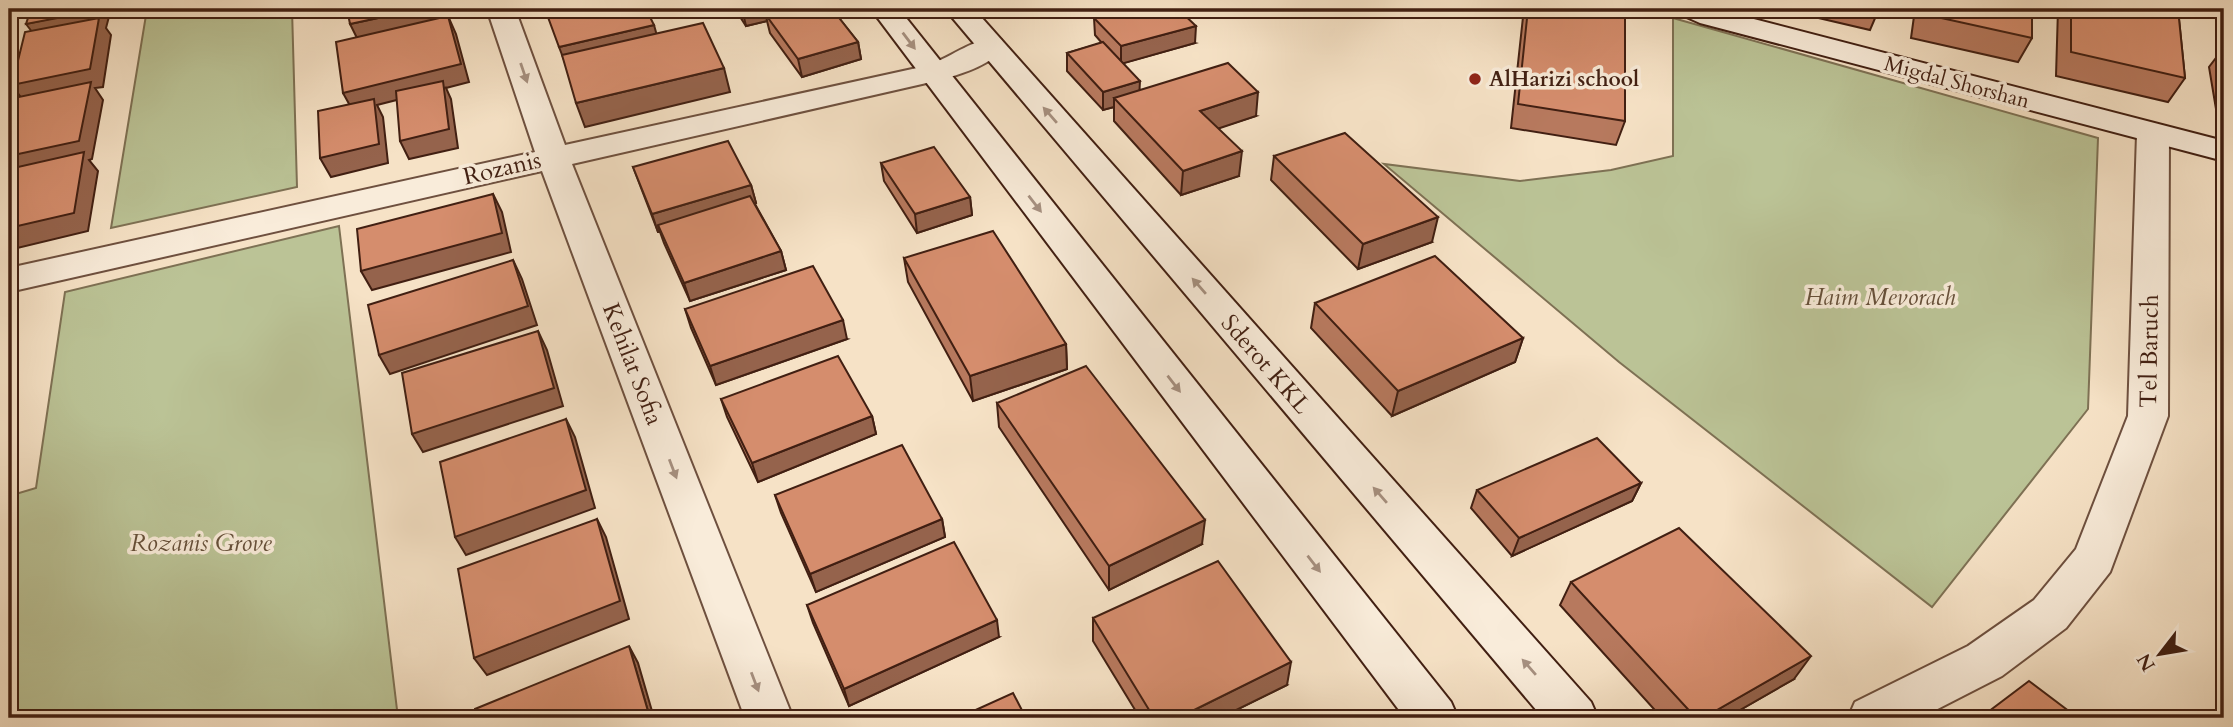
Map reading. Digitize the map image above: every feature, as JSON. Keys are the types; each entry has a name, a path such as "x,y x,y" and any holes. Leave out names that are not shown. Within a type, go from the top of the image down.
{"street":[{"name":"Kehilat Sofia","path":"501,9 553,157 769,718"},
{"path":"885,9 1434,718"},
{"name":"Sderot KKL","path":"959,9 1574,718"},
{"name":"Migdal Shorshan","path":"1692,9 1710,17 2224,151"},
{"name":"Rozanis","path":"9,280 933,73 956,66 990,46"},
{"name":"Tel Baruch","path":"1872,718 1985,661 2050,614 2094,559 2148,416 2153,134"}],"green space":[{"path":"147,9 292,9 297,187 111,228"},
{"name":"Haim Mevorach","path":"1673,18 2098,138 2088,409 1932,607 1619,362 1384,164 1520,181 1611,170 1673,156"},
{"name":"Rozanis Grove","path":"339,226 398,718 9,718 9,496 36,488 65,292"}],"building":[{"path":"31,9 95,9 95,11 26,24"},
{"path":"347,9 420,9 350,24"},
{"path":"545,9 646,9 654,25 559,47"},
{"path":"790,9 832,9 858,42 798,59 766,15"},
{"path":"1129,9 1178,9 1196,26 1121,46 1094,18"},
{"path":"1528,9 1625,9 1625,121 1518,104"},
{"path":"1924,9 2032,9 2032,38 1923,14"},
{"path":"2071,9 2178,9 2185,78 2071,52"},
{"path":"448,16 461,64 343,93 336,42"},
{"path":"99,18 90,69 12,85 25,32"},
{"path":"703,23 724,68 576,103 562,55"},
{"path":"1103,42 1140,81 1103,92 1067,53"},
{"path":"1228,63 1258,92 1200,111 1242,151 1183,171 1114,98"},
{"path":"443,81 449,129 400,141 396,91"},
{"path":"91,82 79,141 9,156 9,99"},
{"path":"374,99 379,144 320,158 318,111"},
{"path":"1345,133 1438,217 1363,244 1274,156"},
{"path":"728,141 751,185 652,214 633,167"},
{"path":"934,147 970,197 915,214 881,163"},
{"path":"84,152 74,213 9,228 9,169"},
{"path":"493,194 502,233 361,271 357,229"},
{"path":"750,196 781,251 684,283 658,225"},
{"path":"993,231 1066,344 970,376 904,258"},
{"path":"1435,256 1523,338 1398,391 1315,303"},
{"path":"513,260 528,306 379,355 368,305"},
{"path":"813,266 843,320 710,366 685,309"},
{"path":"538,331 554,388 412,434 402,373"},
{"path":"838,356 872,416 752,463 721,399"},
{"path":"1086,366 1205,520 1109,566 997,403"},
{"path":"566,419 586,490 455,537 440,462"},
{"path":"1597,438 1641,483 1519,538 1477,490"},
{"path":"902,445 942,519 810,574 775,495"},
{"path":"597,519 620,601 474,658 458,569"},
{"path":"1679,528 1811,656 1703,718 1696,718 1571,582"},
{"path":"954,542 997,620 844,689 807,605"},
{"path":"1218,561 1291,662 1178,718 1154,718 1093,618"},
{"path":"629,646 650,718 476,718 475,709"},
{"path":"2029,681 2078,718 1980,718"},
{"path":"1013,693 1026,718 958,718"}],"place":[{"name":"AlHarizi school","path":"1475,79"}]}
